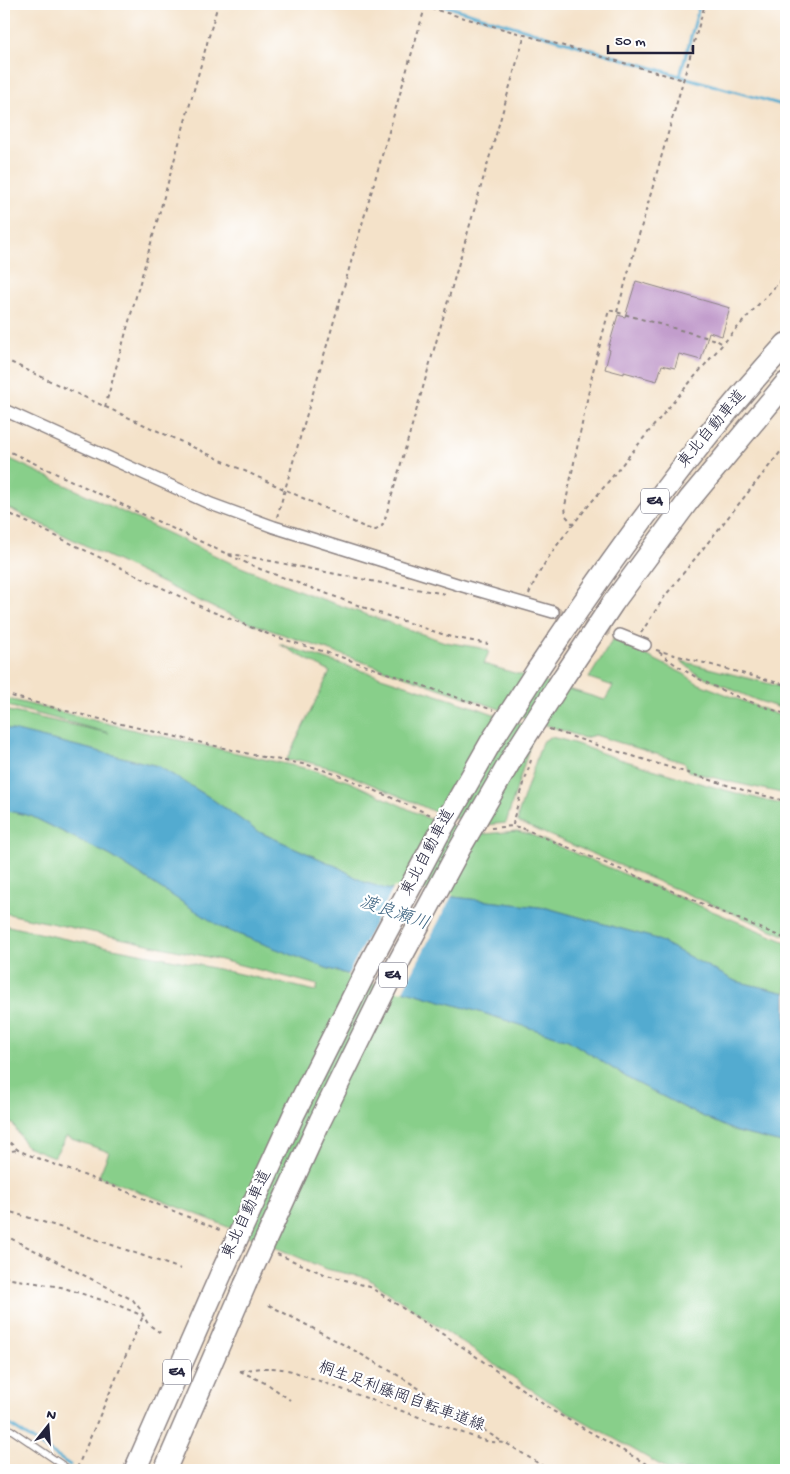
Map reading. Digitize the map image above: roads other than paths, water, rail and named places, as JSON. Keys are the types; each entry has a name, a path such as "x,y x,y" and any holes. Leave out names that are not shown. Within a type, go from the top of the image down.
{"highway":[{"name":"東北自動車道","path":"135,1470 295,1112 436,837 491,742 590,591 667,486 722,417 786,344"},
{"name":"東北自動車道","path":"165,1470 245,1285 320,1121 395,970 470,831 515,754 613,603 689,500 786,383"}],"street":[{"path":"4,410 211,504 274,527 553,612"},
{"path":"620,635 640,643"}],"lane":[{"path":"4,1425 70,1470"}],"water":[{"name":"渡良瀬川","path":"4,728 158,766 209,797 257,831 338,867 364,882 386,889 547,908 654,938 735,981 786,993 786,1144 737,1132 689,1110 631,1080 568,1040 483,1013 326,968 222,928 111,856 31,816 4,810"}],"waterway":[{"path":"439,4 786,106"},
{"path":"680,76 700,4"},
{"path":"4,1421 70,1465"}],"tunnel":[{"path":"553,612 620,635"}]}
